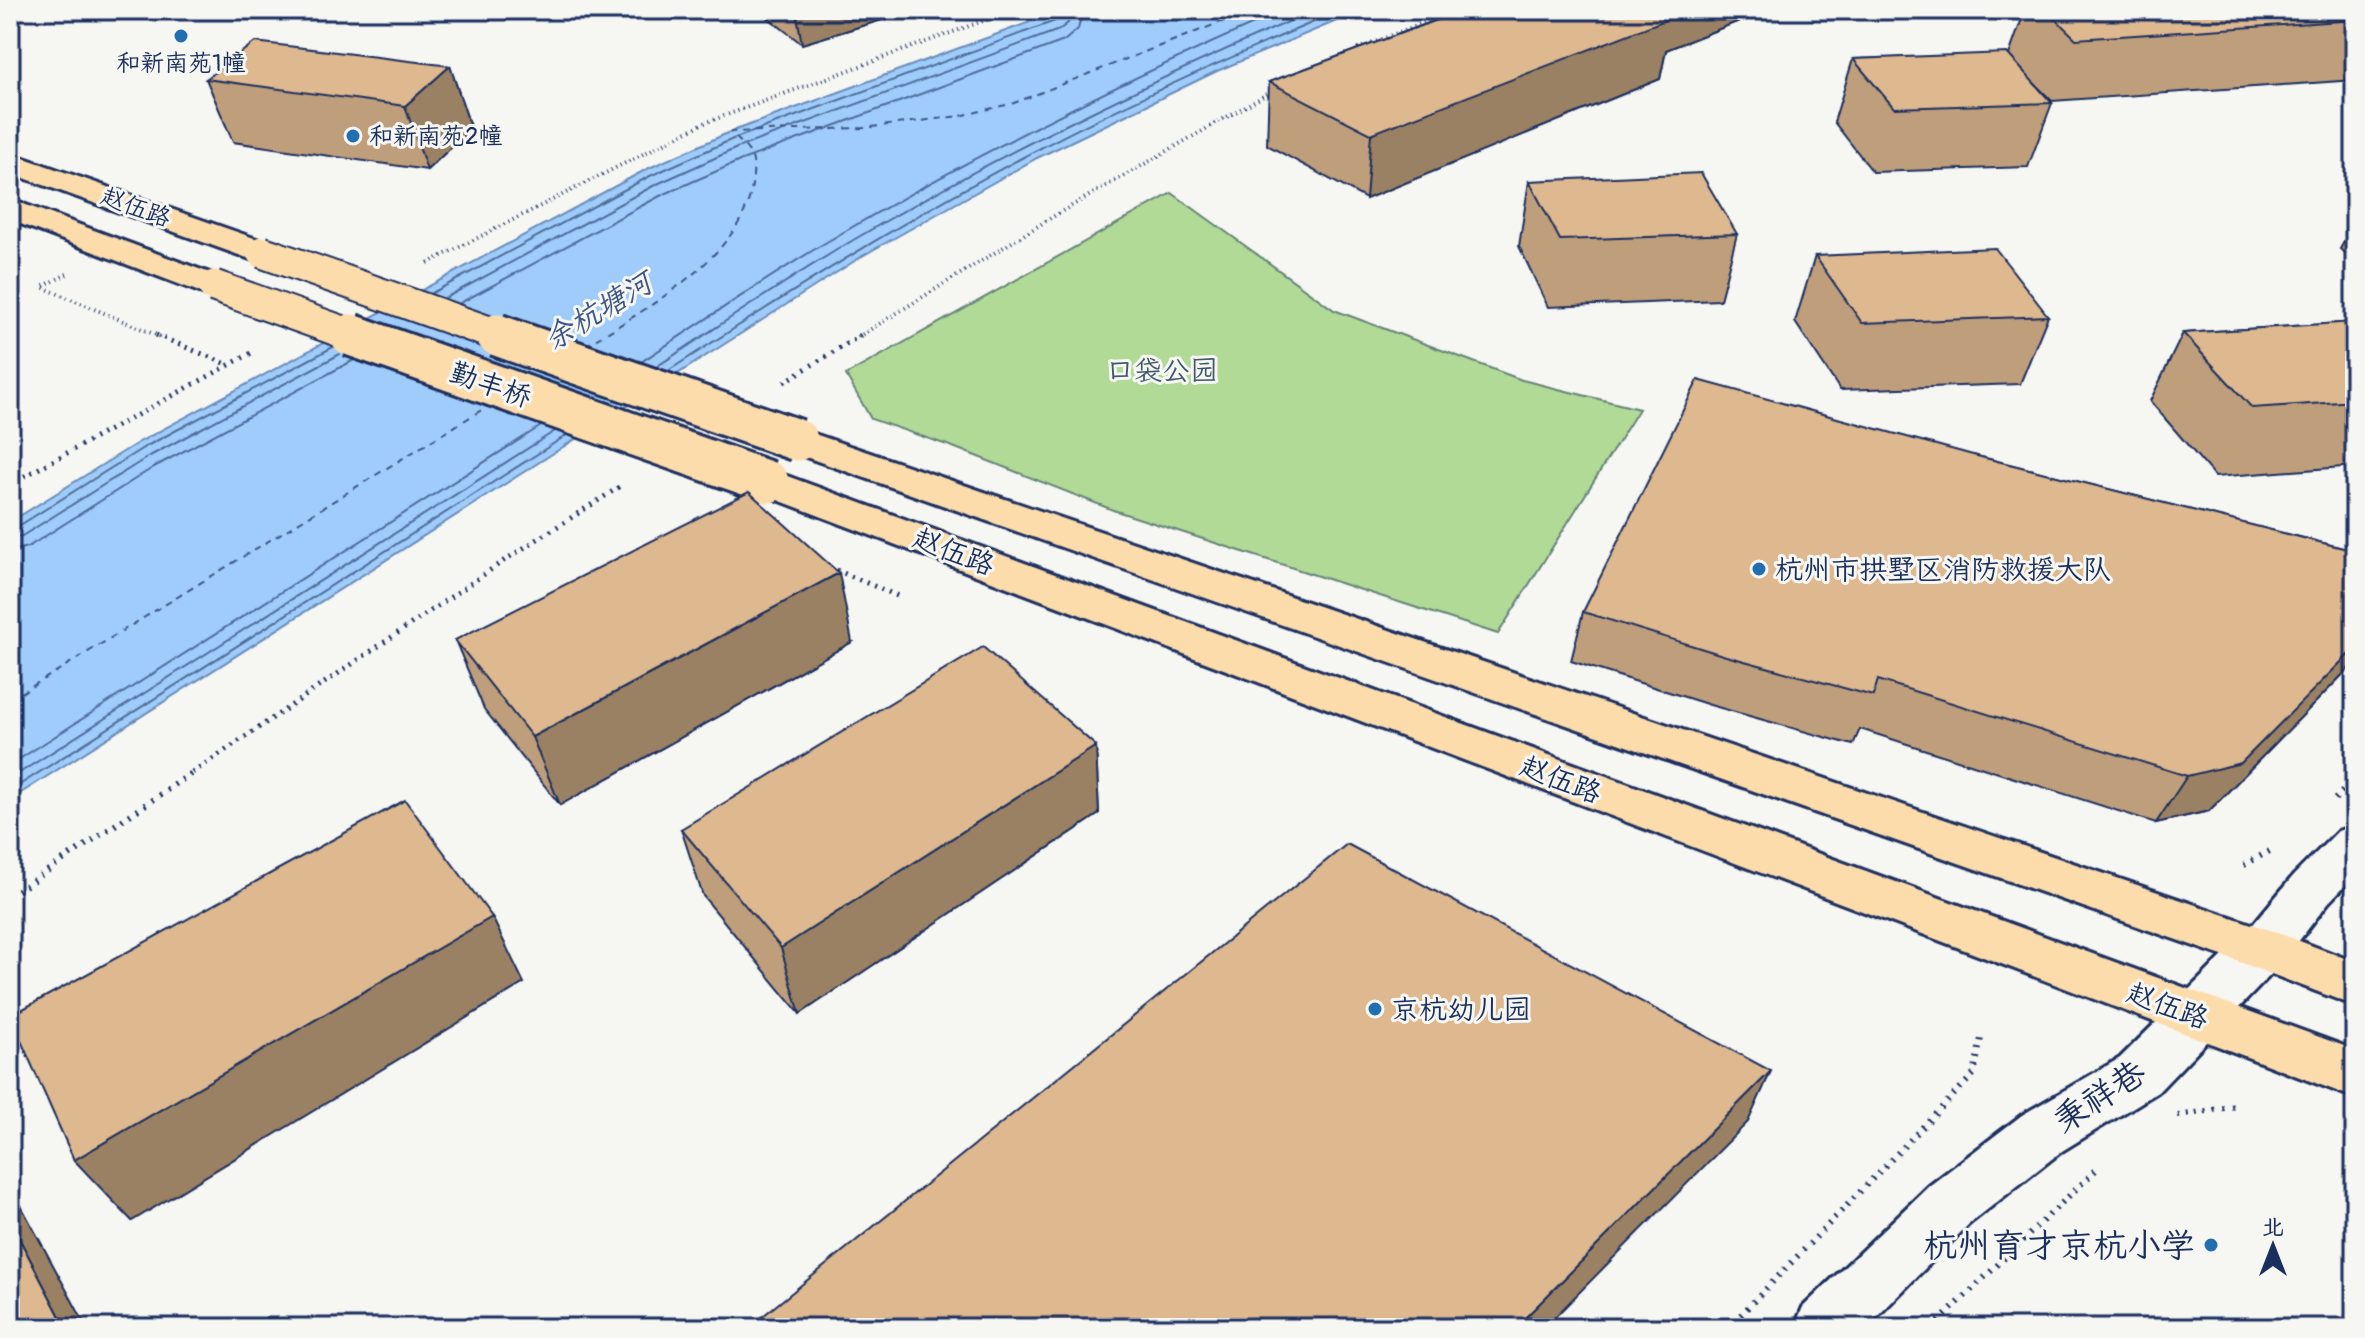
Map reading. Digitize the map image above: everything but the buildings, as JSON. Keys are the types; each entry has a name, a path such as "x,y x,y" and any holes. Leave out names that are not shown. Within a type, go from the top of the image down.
{"main road":[{"name":"赵伍路","path":"10,162 262,252"},
{"name":"赵伍路","path":"10,209 214,286"},
{"name":"勤丰桥","path":"262,252 797,440"},
{"name":"勤丰桥","path":"214,286 768,482"},
{"name":"赵伍路","path":"797,440 2263,949 2355,984"},
{"name":"赵伍路","path":"768,482 2355,1074"}],"street":[{"name":"秉祥巷","path":"1824,1328 1949,1205 2042,1133 2139,1075 2263,949 2311,889 2355,844"}],"path":[{"path":"424,265 702,124 1013,10"},
{"path":"77,269 42,287 228,364"},
{"path":"10,484 256,350"},
{"path":"823,565 902,598"},
{"path":"1728,1328 1974,1074 1982,1033"},
{"path":"2164,1121 2236,1106"},
{"path":"1932,1328 2104,1161"}],"green space":[{"name":"口袋公园","path":"1172,193 1334,310 1522,380 1639,409 1498,634 1113,510 953,447 871,419 846,375"}],"water":[{"name":"余杭塘河","path":"1063,10 1363,10 1217,71 1037,158 864,255 10,800 10,522 139,442 647,169 730,132"}],"ferry route":[{"path":"585,346 686,280 730,236 745,211 753,169 749,152 730,132 864,128 960,116 1014,103 1252,10"},
{"path":"10,700 488,406"}],"place":[{"name":"和新南苑1幢","path":"181,36"},
{"name":"和新南苑2幢","path":"353,136"},
{"name":"杭州市拱墅区消防救援大队","path":"1759,569"},
{"name":"京杭幼儿园","path":"1375,1009"},
{"name":"杭州育才京杭小学","path":"2211,1245"}]}
